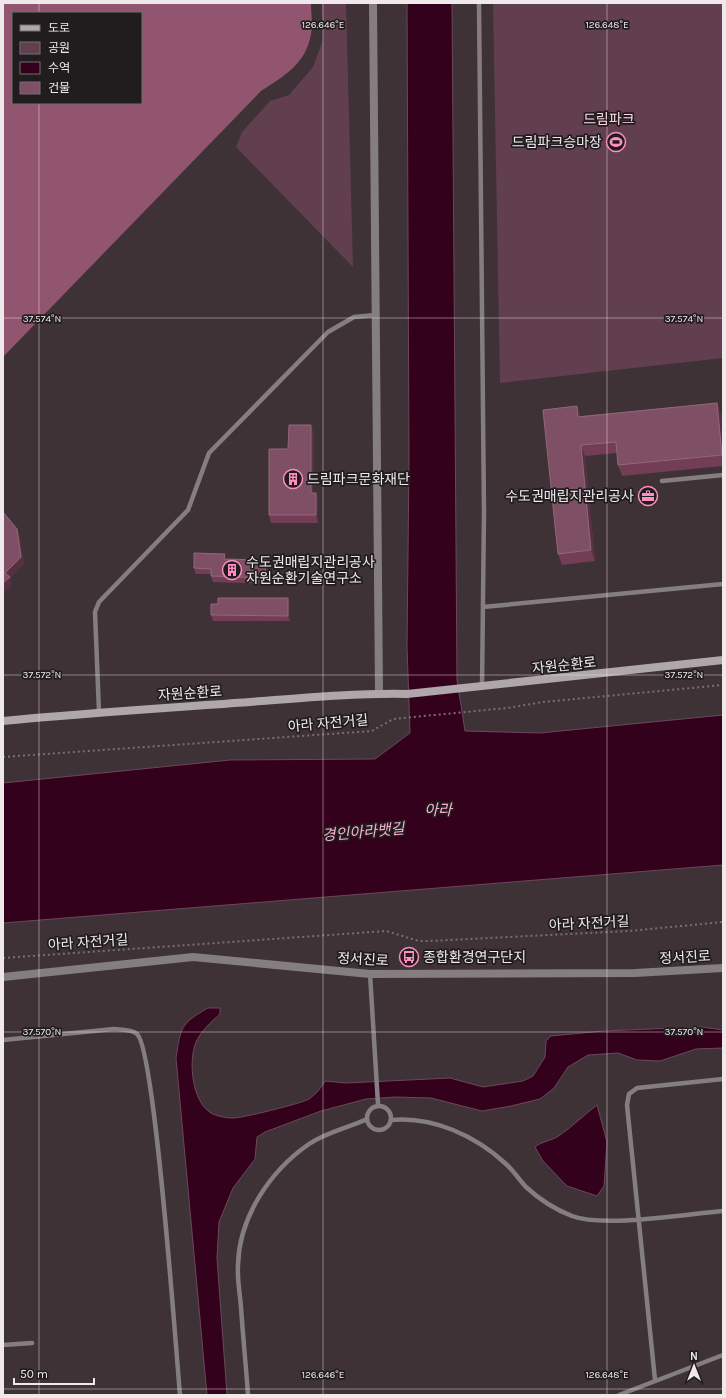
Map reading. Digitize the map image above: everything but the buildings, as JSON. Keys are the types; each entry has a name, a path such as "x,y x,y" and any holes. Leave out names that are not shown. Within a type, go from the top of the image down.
{"main road":[{"name":"자원순환로","path":"3,721 99,712 379,694 407,694 723,660"}],"street":[{"path":"373,3 379,694"},
{"name":"정서진로","path":"3,977 192,958 370,974 635,973 723,968"}],"lane":[{"path":"480,3 483,607 482,687"},
{"path":"99,712 95,612 99,602 188,510 209,453 328,332 354,317 375,315"},
{"path":"662,481 723,475"},
{"path":"483,607 723,584"},
{"path":"370,974 378,1104"},
{"path":"3,1040 114,1029 130,1030 138,1034 142,1042 152,1096 180,1395"},
{"path":"655,1380 627,1105 629,1094 637,1088 723,1079"},
{"path":"378,1104 388,1109 391,1120 386,1128 381,1131 371,1128 367,1119 370,1109 378,1104"},
{"path":"248,1395 238,1265 243,1235 252,1208 270,1181 286,1163 310,1144 334,1131 367,1119"},
{"path":"391,1120 407,1119 423,1121 447,1127 461,1134 488,1149 507,1165 526,1187 550,1206 574,1216 601,1220 723,1211"},
{"path":"3,1345 32,1343"},
{"path":"619,1395 723,1354"}],"path":[{"name":"아라 자전거길","path":"3,757 372,731 393,719 507,708 543,702 723,685"},
{"name":"아라 자전거길","path":"3,958 386,931 419,940 436,941 629,931 723,922"}],"green space":[{"path":"322,3 346,3 353,267 236,147 242,132 270,101 289,95 313,67 323,40"},
{"name":"드림파크","path":"493,3 723,3 723,358 500,383"}],"shaded area":[{"path":"3,3 311,3 311,34 304,53 293,68 261,91 3,357"}],"water":[{"name":"아라","path":"407,3 452,3 457,680 465,731 540,733 723,715 723,865 3,923 3,783 230,760 375,759 410,733 407,646 409,461"},
{"path":"208,1008 220,1008 220,1014 203,1030 196,1042 192,1060 193,1080 196,1091 205,1108 213,1114 230,1118 237,1118 304,1101 316,1093 325,1081 346,1083 450,1078 483,1087 523,1081 533,1076 545,1057 546,1041 551,1036 603,1031 701,1027 723,1030 723,1048 696,1049 660,1061 637,1060 618,1053 588,1055 568,1067 554,1088 540,1099 482,1111 431,1098 396,1097 366,1099 321,1111 265,1132 257,1137 255,1159 233,1188 219,1222 217,1258 227,1395 207,1395 176,1058 179,1039 183,1027 192,1018"},
{"path":"597,1105 607,1142 604,1186 597,1196 567,1186 543,1161 535,1147 560,1135"}],"place":[{"name":"드림파크승마장","path":"616,142"},
{"name":"드림파크문화재단","path":"293,479"},
{"name":"수도권매립지관리공사","path":"648,496"},
{"name":"수도권매립지관리공사 자원순환기술연구소","path":"232,570"},
{"name":"종합환경연구단지","path":"409,957"}],"water label":[{"name":"경인아라뱃길","path":"363,832"}]}
